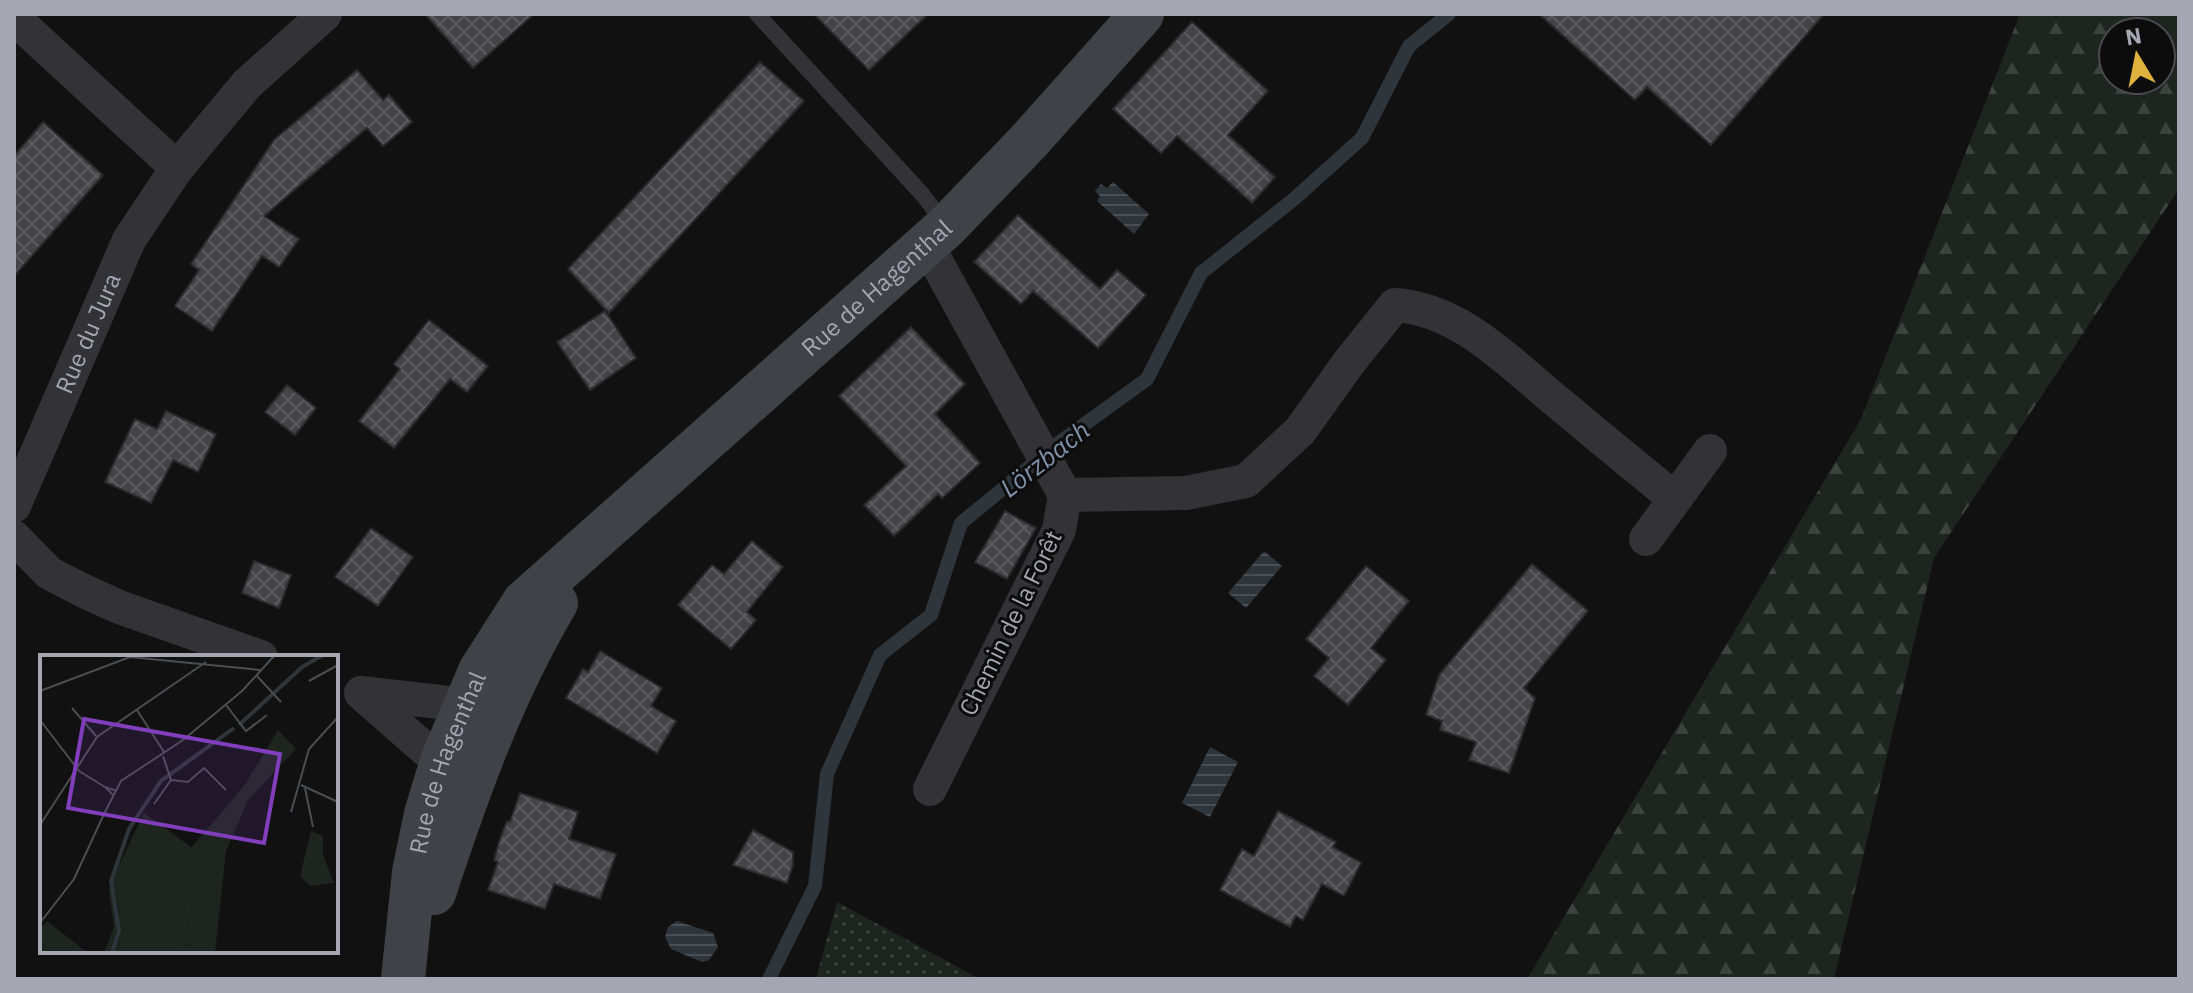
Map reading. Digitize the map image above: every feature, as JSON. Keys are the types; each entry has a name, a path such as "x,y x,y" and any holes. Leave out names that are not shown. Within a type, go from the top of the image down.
{"main road":[{"name":"Rue de Hagenthal","path":"405,979 460,764 482,710 529,649 593,542 937,236 1028,142 1142,14"}],"street":[{"name":"Rue du Jura","path":"14,506 129,240 177,168 247,84 325,14"},
{"path":"14,18 177,168"},
{"path":"937,236 1037,447 1065,495 1186,493 1246,481 1300,431 1395,305 1414,306 1435,313 1474,334 1674,498"},
{"path":"1646,539 1710,451"},
{"name":"Chemin de la Forêt","path":"930,789 1059,530 1065,495"},
{"path":"14,537 49,573 84,591 119,607 255,655"},
{"path":"349,688 482,710"},
{"path":"349,688 426,750 460,764"}],"lane":[{"path":"757,14 922,194 937,236"}],"green space":[{"path":"2020,14 2179,14 2179,189 1934,558 1834,979 1527,979 1861,419"},
{"path":"837,902 980,979 816,979"}],"shaded area":[{"path":"1113,182 1149,214 1134,234 1097,201 1100,196 1095,191 1101,184 1107,188"},
{"path":"1264,551 1282,566 1246,608 1228,593"},
{"path":"1210,747 1238,762 1210,817 1182,803"},
{"path":"677,921 713,933 718,947 709,960 702,962 671,949 665,937 668,927"}],"building":[{"path":"425,14 534,14 473,68"},
{"path":"814,14 928,14 869,70"},
{"path":"1539,14 1824,14 1711,145 1647,87 1635,100"},
{"path":"1192,22 1268,91 1228,135 1275,177 1252,203 1177,136 1161,153 1113,109"},
{"path":"760,62 804,101 609,313 568,269"},
{"path":"357,70 383,100 389,95 412,122 383,146 367,128 264,216 299,239 279,267 262,256 212,331 175,306 199,270 191,264 274,140"},
{"path":"43,122 103,175 14,276 14,156"},
{"path":"1018,215 1100,289 1117,270 1146,295 1098,348 1033,291 1021,304 974,262"},
{"path":"605,311 636,358 590,390 557,342"},
{"path":"429,320 488,366 467,392 450,379 394,448 359,421 400,369 394,364"},
{"path":"911,327 965,384 935,414 980,463 942,498 938,494 894,536 864,505 906,466 839,396"},
{"path":"287,385 316,408 295,435 265,412"},
{"path":"166,411 216,434 198,472 173,460 151,503 105,482 135,419 157,429"},
{"path":"1005,511 1036,528 1007,579 975,562"},
{"path":"371,528 413,557 378,606 335,577"},
{"path":"752,541 783,567 747,612 756,620 731,649 678,605 712,565 724,574"},
{"path":"254,561 291,575 279,608 242,593"},
{"path":"1532,564 1588,611 1524,688 1535,698 1509,773 1469,760 1476,742 1440,730 1442,721 1426,715 1439,675"},
{"path":"1366,566 1409,601 1371,648 1386,660 1348,705 1314,676 1329,658 1306,639"},
{"path":"600,651 662,688 651,706 676,721 657,753 566,698 583,669 588,672"},
{"path":"520,793 578,812 569,839 616,854 600,899 554,884 545,909 488,890 498,862 494,860 499,842"},
{"path":"1278,811 1336,842 1333,847 1361,863 1344,896 1322,884 1303,920 1296,916 1290,927 1220,890 1242,849 1254,856"},
{"path":"753,830 793,852 793,865 787,883 733,865"}],"waterway":[{"name":"Lörzbach","path":"769,979 815,886 827,774 880,655 931,615 961,523 1056,445 1147,379 1201,273 1294,199 1362,138 1409,46 1449,14"}]}
